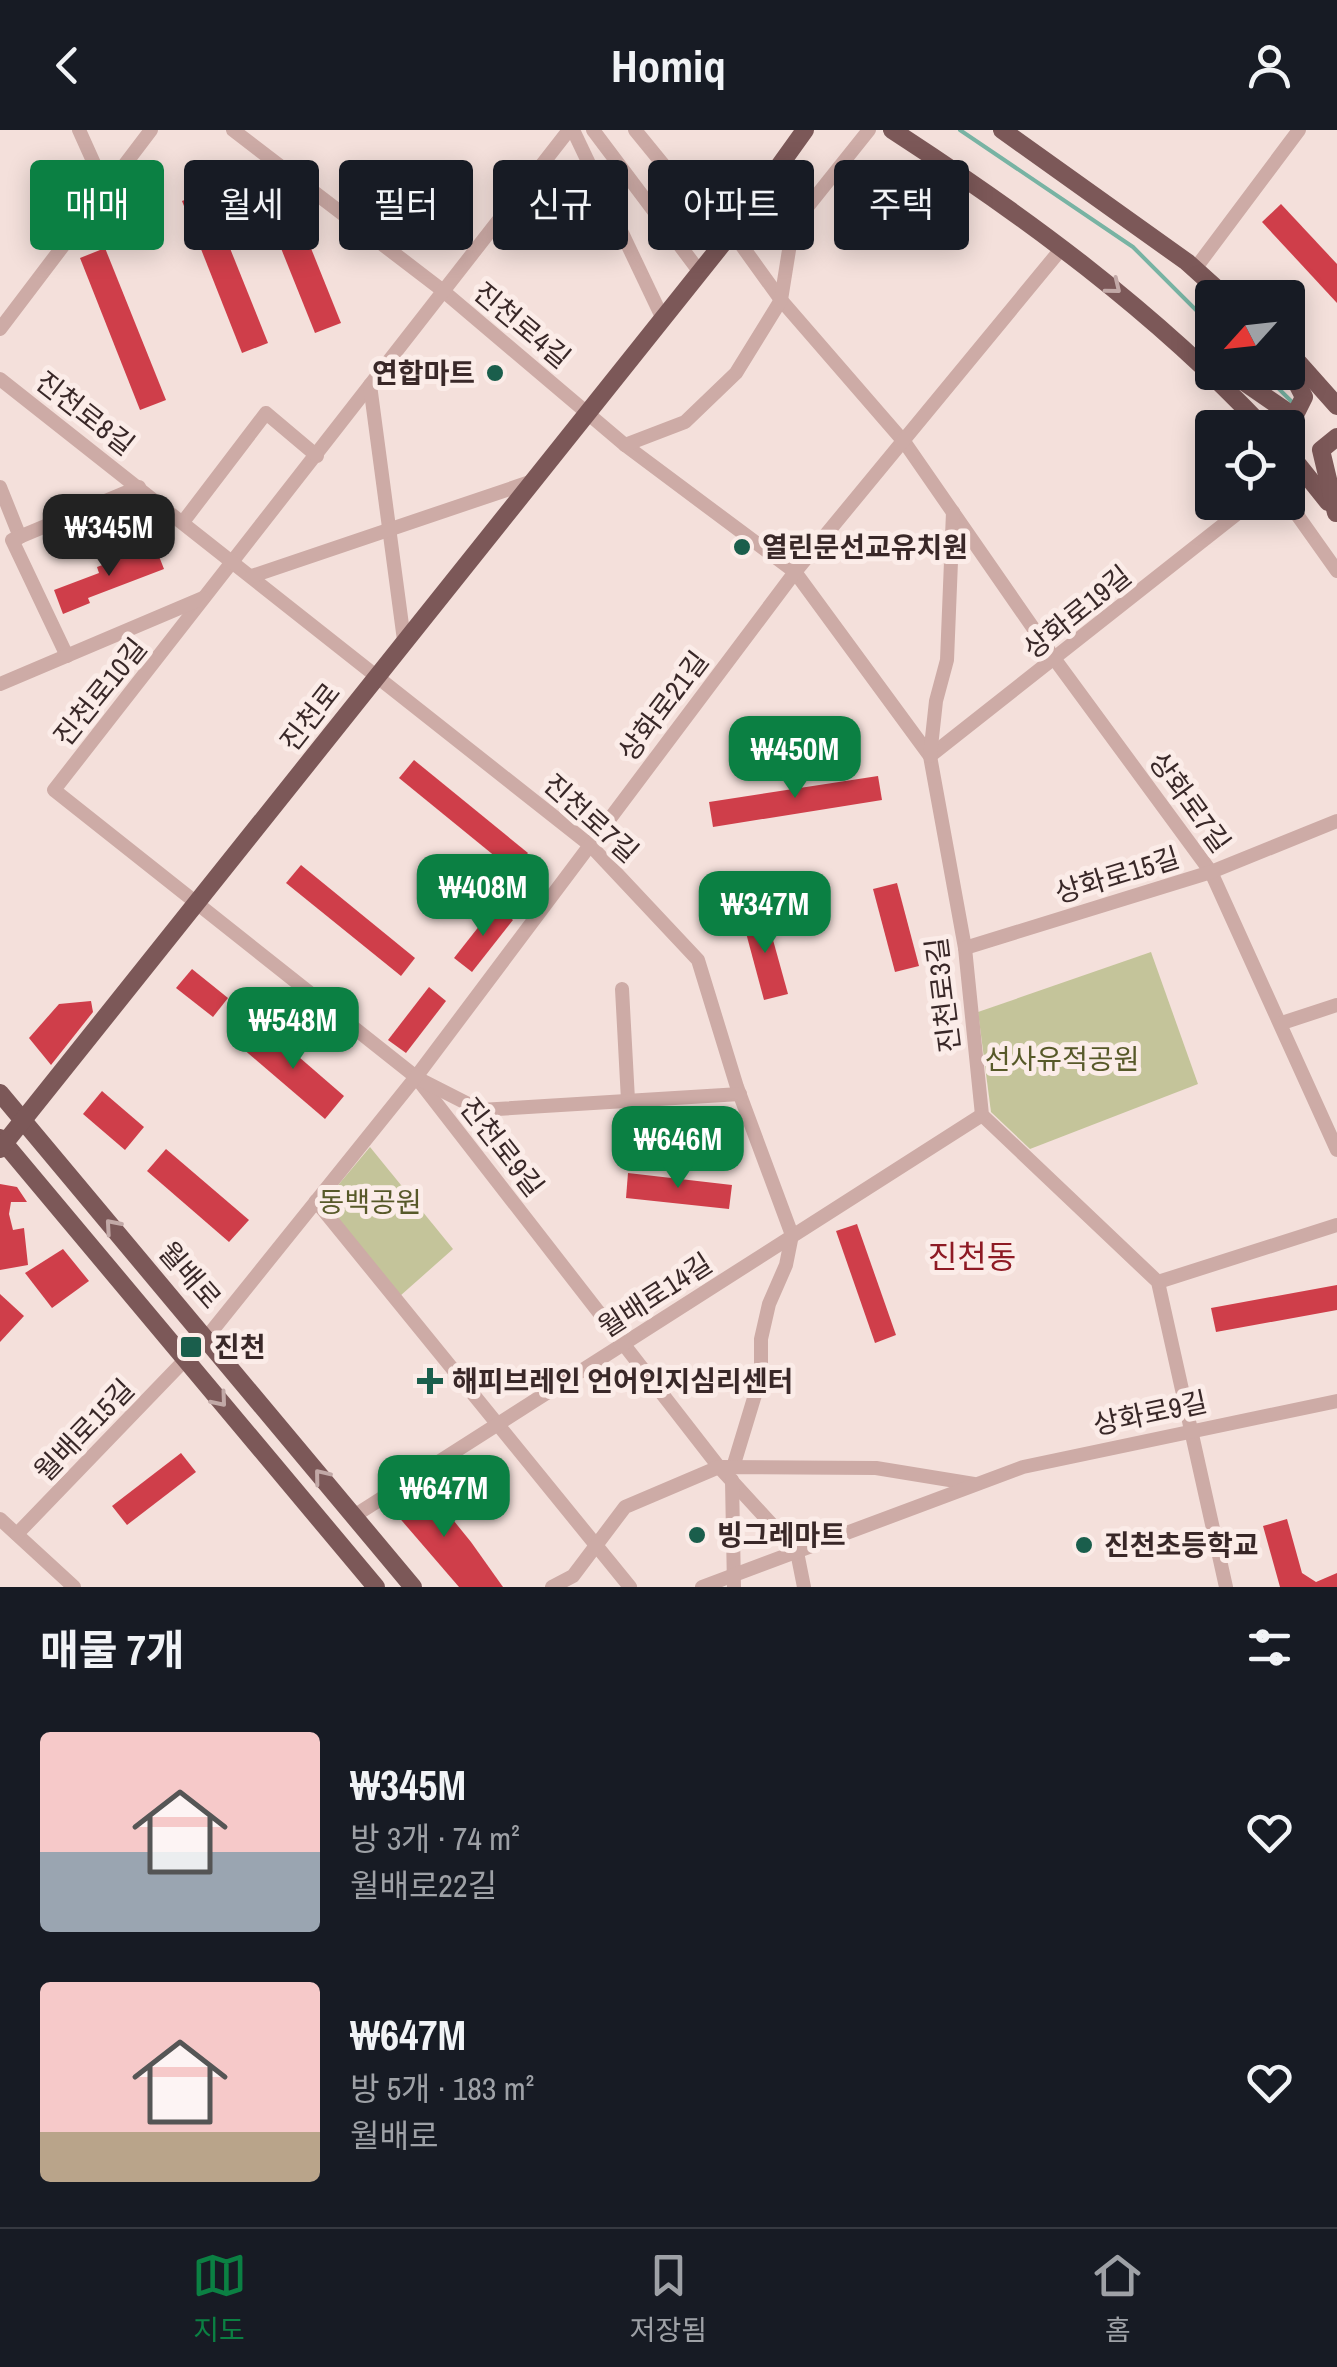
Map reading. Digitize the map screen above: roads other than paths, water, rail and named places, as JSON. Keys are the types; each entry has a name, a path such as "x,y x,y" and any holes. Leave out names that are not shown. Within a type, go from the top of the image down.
{"main road":[{"path":"892,130 1110,282 1195,356"},
{"path":"901,130 918,148"},
{"path":"1002,130 1207,280"},
{"name":"진천로","path":"780,160 800,131"},
{"name":"진천로","path":"2,1143 23,1122 717,250"},
{"path":"1305,370 1337,406"},
{"path":"1230,390 1248,410"},
{"path":"1255,390 1289,414 1297,411 1304,398 1300,390"},
{"path":"1336,514 1321,450 1337,437"},
{"path":"1305,478 1336,514"},
{"name":"월배로","path":"0,1093 413,1587"},
{"path":"2,1143 376,1587"}],"street":[{"path":"79,130 92,160"},
{"path":"128,160 151,130"},
{"name":"진천로4길","path":"233,130 442,290 587,412"},
{"path":"571,130 662,317"},
{"name":"진천로10길","path":"197,904 54,790 571,130"},
{"path":"594,130 699,272"},
{"path":"636,130 662,160"},
{"path":"625,445 685,422 736,373 781,300 794,225 869,130"},
{"path":"1195,269 1299,130"},
{"name":"상화로21길","path":"186,1361 416,1077 795,572 906,443 1062,248"},
{"path":"0,329 60,250"},
{"name":"상화로7길","path":"740,250 906,443 1056,661 1211,872 1337,1150"},
{"name":"진천로8길","path":"0,379 379,674"},
{"path":"370,385 404,640"},
{"name":"진천로3길","path":"587,412 795,572 930,756 964,948 982,1114"},
{"path":"182,522 266,413 316,456"},
{"path":"252,576 534,481"},
{"path":"0,487 16,539 67,656"},
{"name":"진천로8길","path":"16,539 139,487"},
{"path":"930,756 936,701 947,660 953,512"},
{"name":"상화로19길","path":"930,756 1056,661 1230,520"},
{"path":"1301,520 1337,571"},
{"path":"0,684 209,595"},
{"name":"진천로7길","path":"379,674 590,844 698,960 740,1094 792,1235"},
{"name":"상화로15길","path":"964,948 1211,872 1337,822"},
{"name":"진천로9길","path":"197,904 416,1077 624,1344 797,1552"},
{"path":"622,989 628,1100"},
{"path":"1282,1023 1337,1004"},
{"path":"416,1077 480,1110 740,1094"},
{"path":"982,1114 1158,1282 1226,1587"},
{"name":"월배로14길","path":"354,1516 982,1114"},
{"path":"316,1201 630,1587"},
{"path":"1158,1282 1337,1225"},
{"path":"734,1581 728,1470 761,1375 761,1339 769,1304 786,1266 792,1235"},
{"name":"월배로15길","path":"17,1534 186,1361"},
{"name":"상화로9길","path":"702,1587 734,1581 797,1552 1022,1468 1188,1429 1337,1401"},
{"path":"552,1587 573,1576 625,1507 728,1470 876,1468 978,1485"},
{"path":"0,1519 74,1587"},
{"path":"797,1552 804,1587"}],"waterway":[{"path":"960,130 1133,247 1195,309"},
{"path":"1280,390 1291,401"}],"place":[{"name":"연합마트","path":"495,373"},
{"name":"열린문선교유치원","path":"742,547"},
{"name":"진천","path":"191,1347"},
{"name":"해피브레인 언어인지심리센터","path":"430,1381"},
{"name":"빙그레마트","path":"697,1535"},
{"name":"진천초등학교","path":"1084,1545"}],"district":[{"name":"진천동","path":"972,1256"}],"park label":[{"name":"선사유적공원","path":"1062,1059"},
{"name":"동백공원","path":"370,1202"}]}
